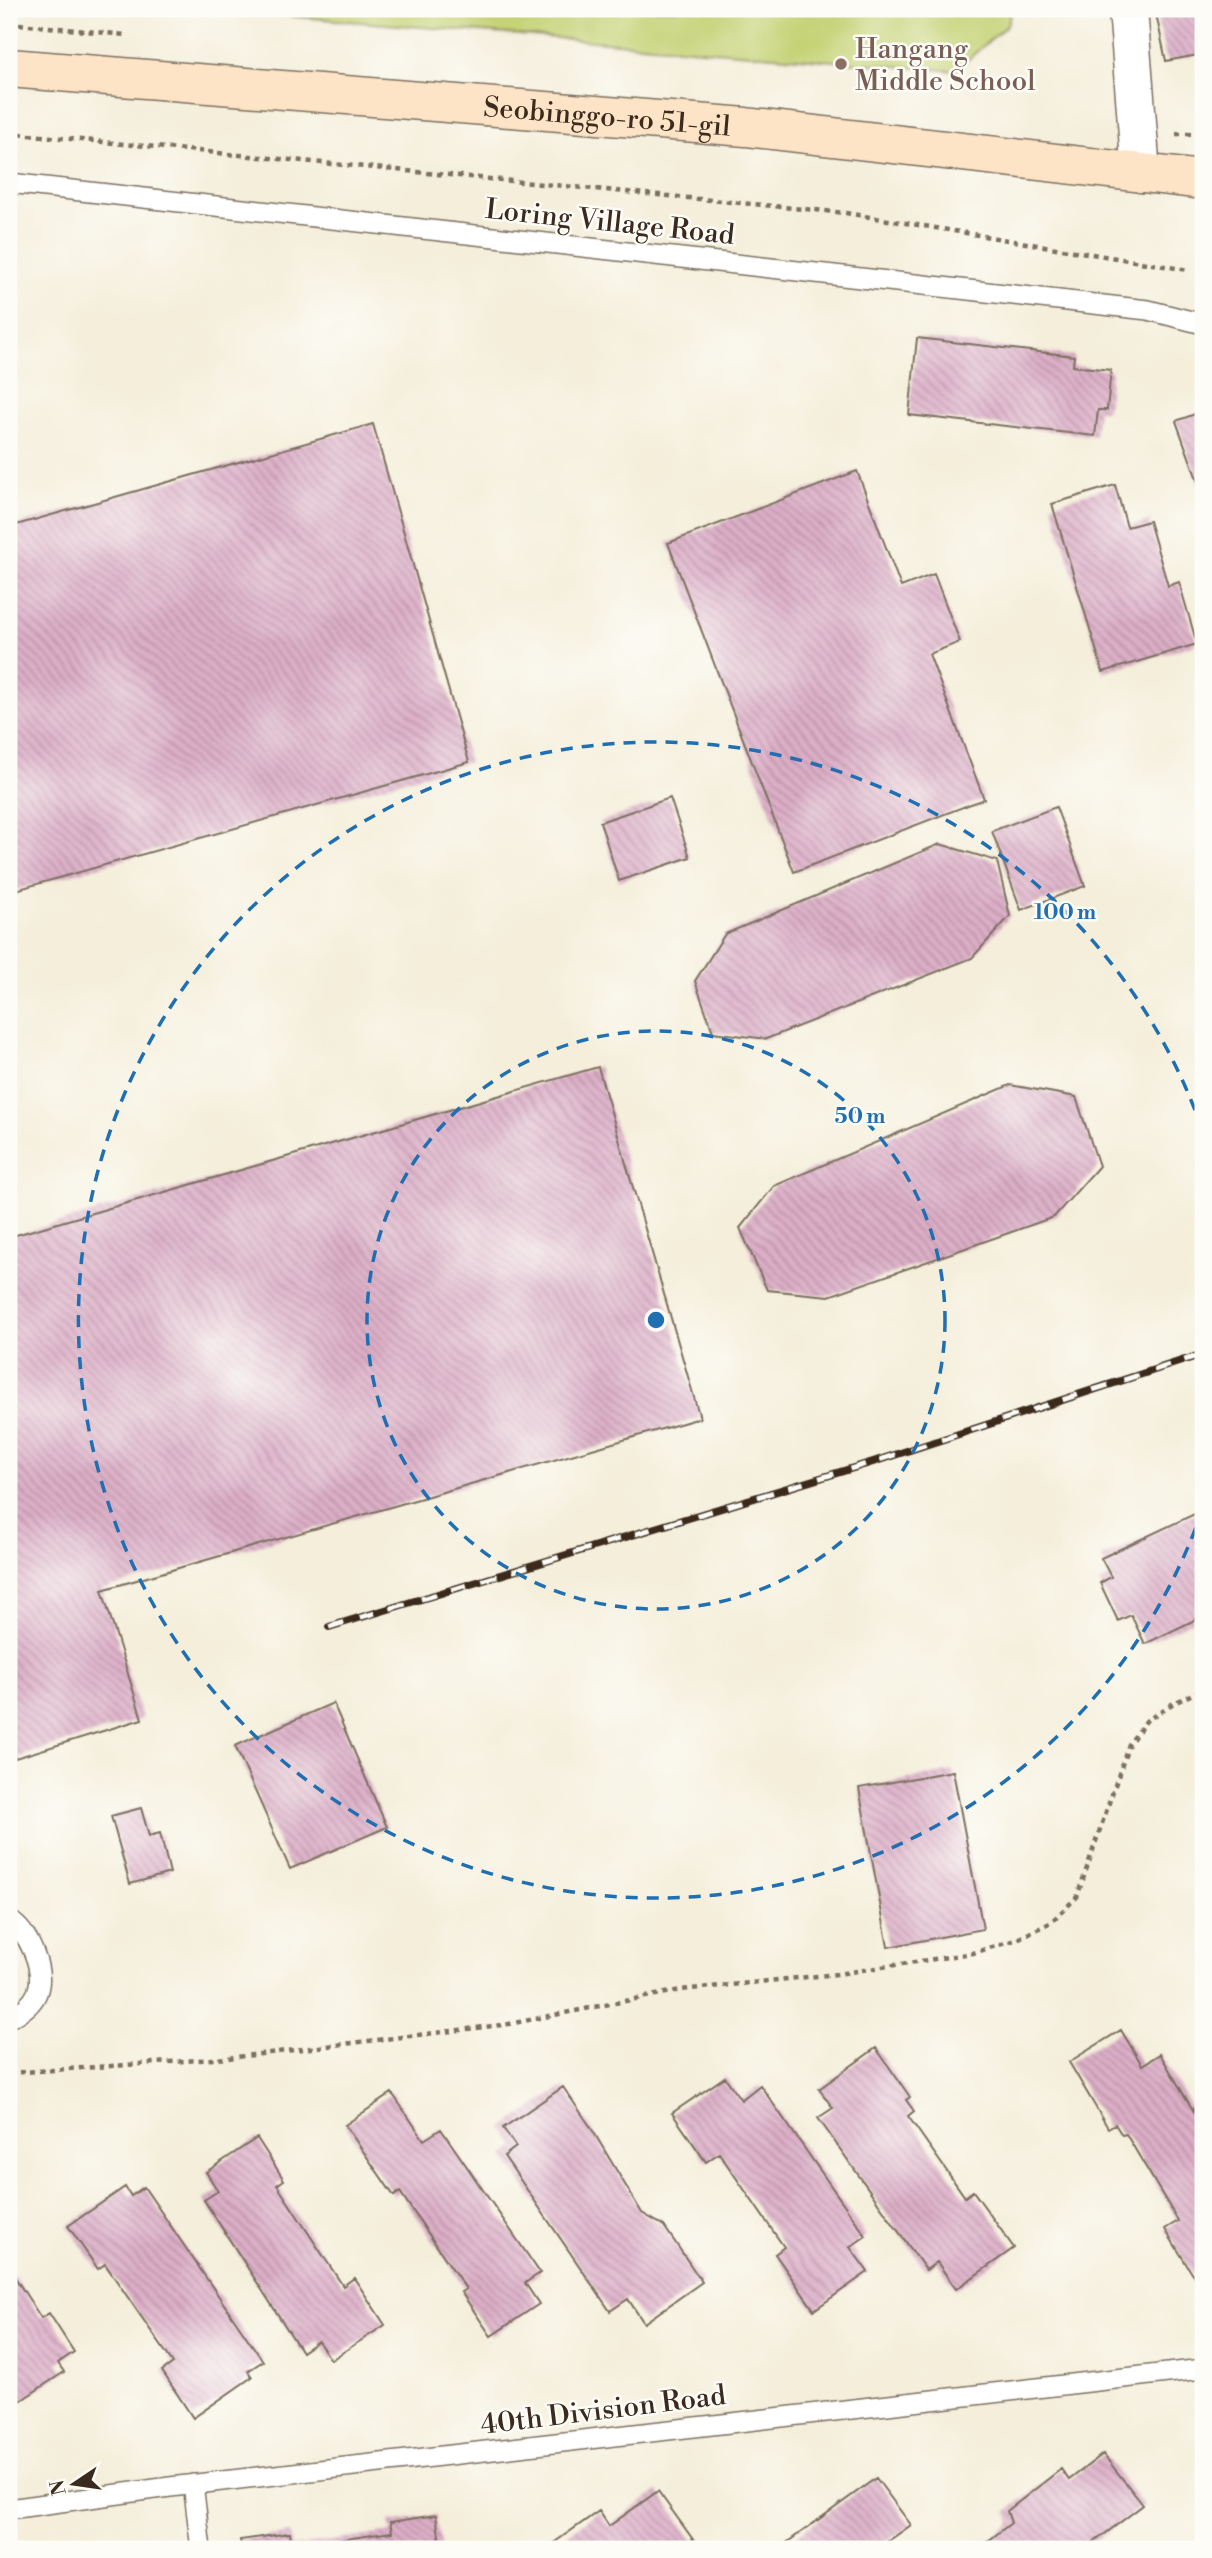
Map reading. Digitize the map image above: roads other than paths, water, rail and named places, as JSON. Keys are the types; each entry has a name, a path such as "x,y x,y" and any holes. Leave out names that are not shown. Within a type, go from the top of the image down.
{"main road":[{"name":"Seobinggo-ro 51-gil","path":"9,68 746,127 1203,180"}],"street":[{"path":"1128,9 1141,173"}],"lane":[{"name":"Loring Village Road","path":"9,183 1148,310 1203,324"},
{"path":"9,1920 20,1927 33,1950 38,1971 37,1993 22,2012 9,2018"},
{"name":"40th Division Road","path":"9,2509 193,2484 1203,2369"},
{"path":"193,2484 201,2549"}],"railway":[{"path":"329,1627 873,1462 1203,1354"}],"place":[{"name":"Hangang Middle School","path":"841,64"}]}
